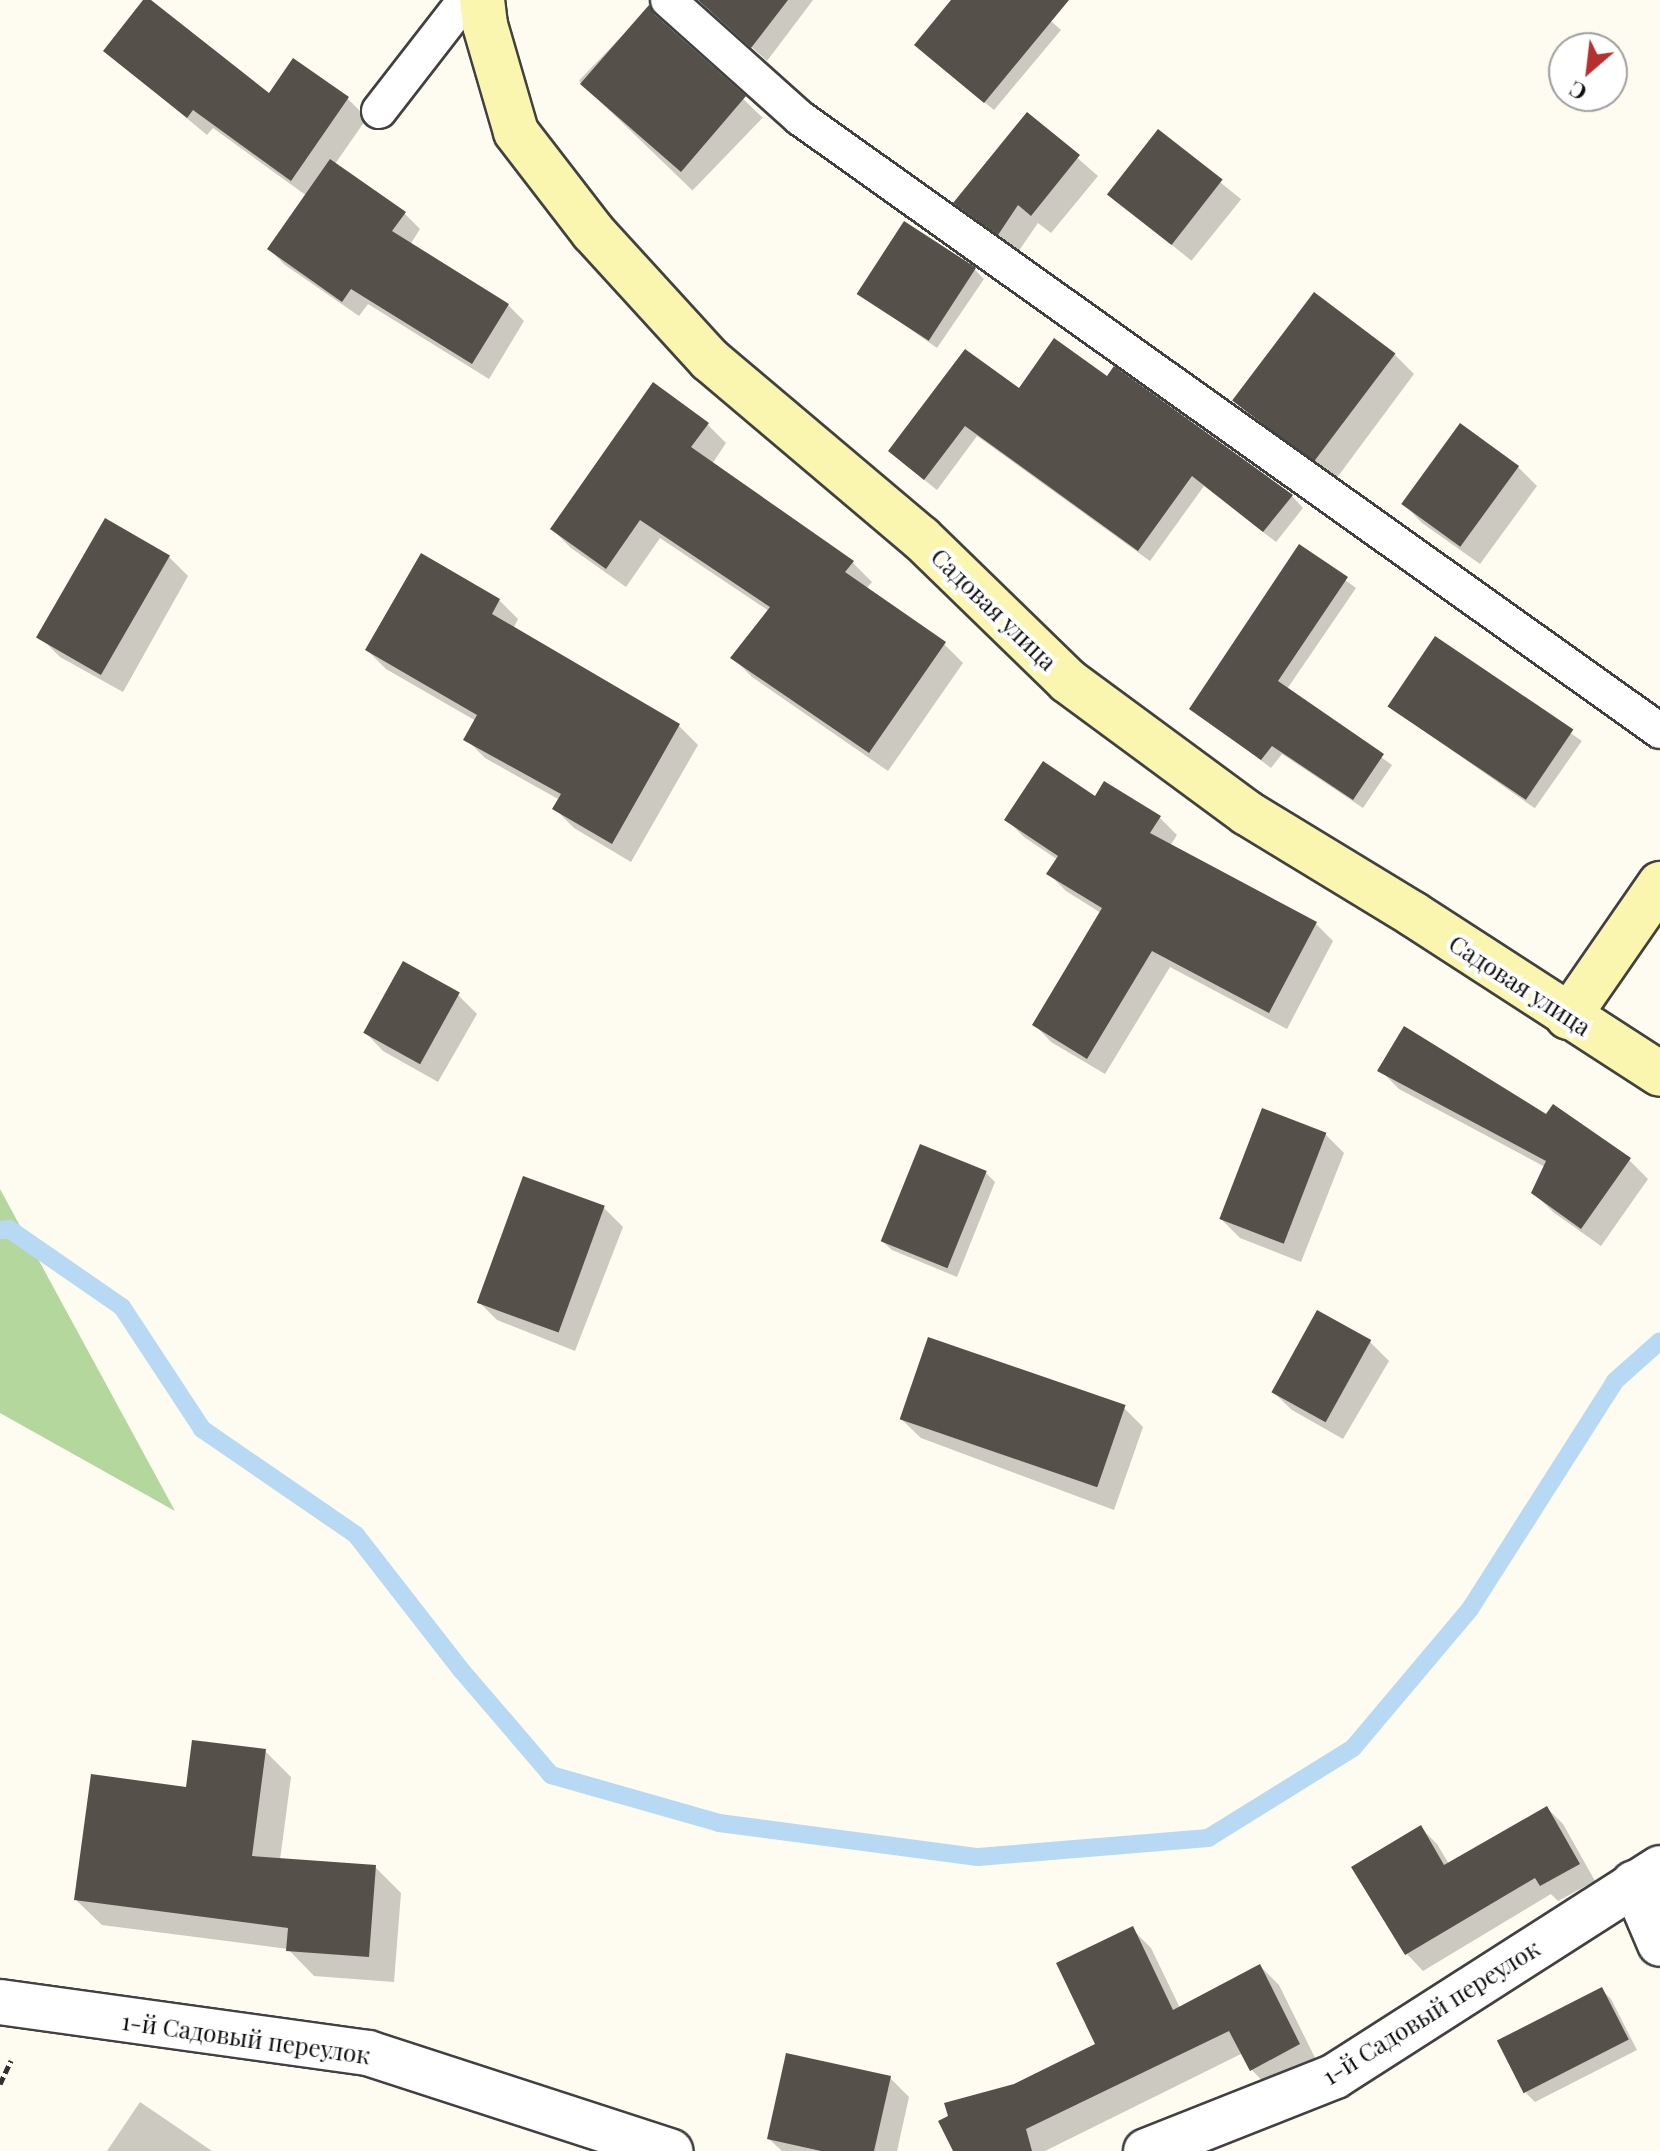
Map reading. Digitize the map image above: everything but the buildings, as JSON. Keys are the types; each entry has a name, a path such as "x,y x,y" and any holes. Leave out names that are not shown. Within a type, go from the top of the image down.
{"street":[{"name":"Садовая улица","path":"482,0 485,25 516,132 593,232 710,360 921,538 1068,681 1247,813 1413,914 1660,1074"},
{"path":"1568,1017 1660,884"},
{"path":"1647,1876 1660,1944"},
{"name":"1-й Садовый переулок","path":"1146,2151 1335,2076 1647,1876"},
{"name":"1-й Садовый переулок","path":"0,2002 368,2053 670,2151"}],"lane":[{"path":"379,111 465,0"},
{"path":"668,0 800,118 1660,731"}],"green space":[{"path":"0,1189 175,1511 0,1413"}],"waterway":[{"path":"0,1230 9,1229 122,1307 202,1429 356,1535 462,1671 551,1775 719,1823 978,1857 1208,1838 1353,1748 1470,1609 1615,1381 1660,1341"}]}
